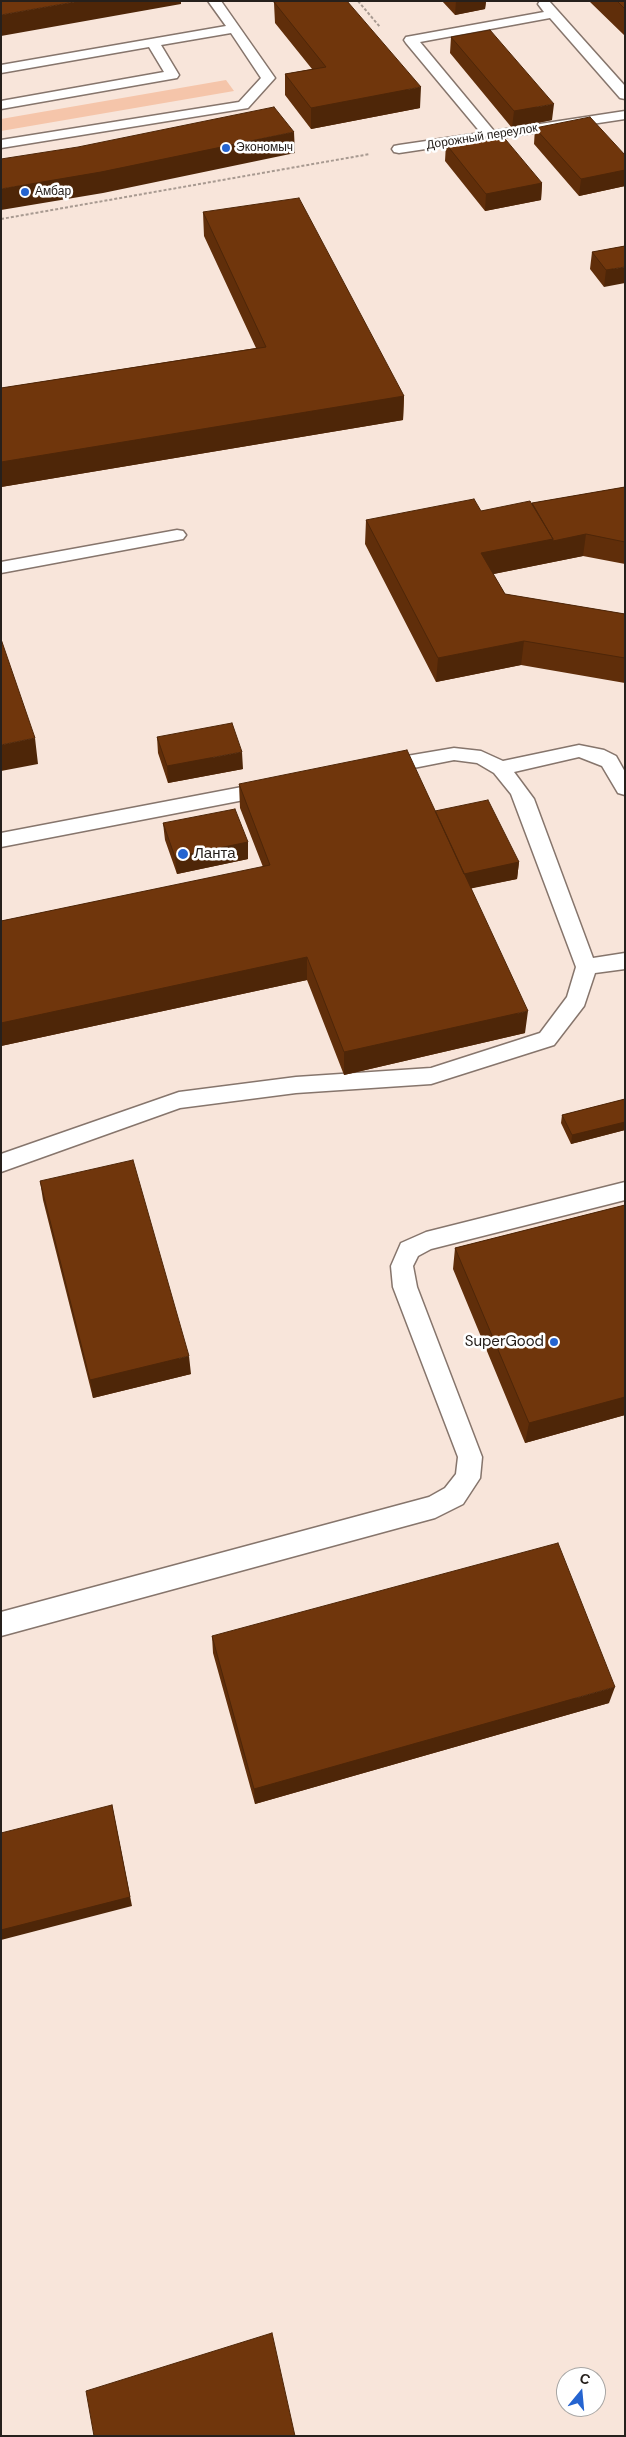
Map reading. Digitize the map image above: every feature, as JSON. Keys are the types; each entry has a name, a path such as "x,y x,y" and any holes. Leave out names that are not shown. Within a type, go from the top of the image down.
{"lane":[{"path":"1,144 243,105 268,78 214,1"},
{"path":"542,1 625,95"},
{"path":"490,135 411,40 553,14"},
{"path":"1,69 234,28"},
{"path":"1,105 172,75 153,43"},
{"name":"Дорожный переулок","path":"399,149 625,115"},
{"path":"1,568 177,535"},
{"path":"500,768 579,751 597,755 609,761 625,788"},
{"path":"1,1164 179,1100 296,1084 431,1076 547,1039 577,1000 586,967 524,800 518,789 500,768 481,757 454,754 367,770"},
{"path":"1,840 290,785"},
{"path":"586,967 625,961"},
{"path":"1,1624 435,1507 454,1496 468,1478 470,1457 405,1287 402,1266 410,1250 426,1241 625,1191"}],"path":[{"path":"1,219 375,153"}],"shaded area":[{"path":"226,80 234,91 1,131 1,119"}],"building":[{"path":"1,1 80,1 1,15"},
{"path":"347,1 421,87 311,108 285,74 326,67 274,2"},
{"path":"617,1 625,1 625,9"},
{"path":"490,30 554,104 514,111 451,37"},
{"path":"274,107 294,132 101,172 1,189 1,159 78,147"},
{"path":"590,117 625,155 625,170 581,179 535,128"},
{"path":"501,134 542,183 486,194 446,144"},
{"path":"299,198 404,396 1,462 1,388 266,347 203,212"},
{"path":"625,246 625,267 606,270 592,252"},
{"path":"625,487 625,542 586,534 553,541 532,503"},
{"path":"474,499 481,511 530,501 553,539 481,553 505,594 625,614 625,658 524,641 438,658 366,520"},
{"path":"1,639 35,738 1,745"},
{"path":"232,723 242,752 167,766 157,737"},
{"path":"407,750 528,1011 344,1052 307,957 1,1023 1,921 270,865 239,784"},
{"path":"488,800 519,862 464,874 435,811"},
{"path":"235,809 248,842 175,857 163,823"},
{"path":"625,1099 625,1122 572,1135 562,1115"},
{"path":"133,1160 189,1356 90,1380 40,1181"},
{"name":"SuperGood","path":"625,1205 625,1397 529,1423 455,1248"},
{"path":"558,1543 615,1687 254,1789 212,1636"},
{"path":"112,1805 130,1897 1,1930 1,1833"},
{"path":"272,2333 295,2436 94,2436 86,2391"}],"place":[{"name":"Экономыч","path":"226,148"},
{"name":"Амбар","path":"25,192"},
{"name":"Ланта","path":"183,854"},
{"name":"SuperGood","path":"554,1342"}]}
